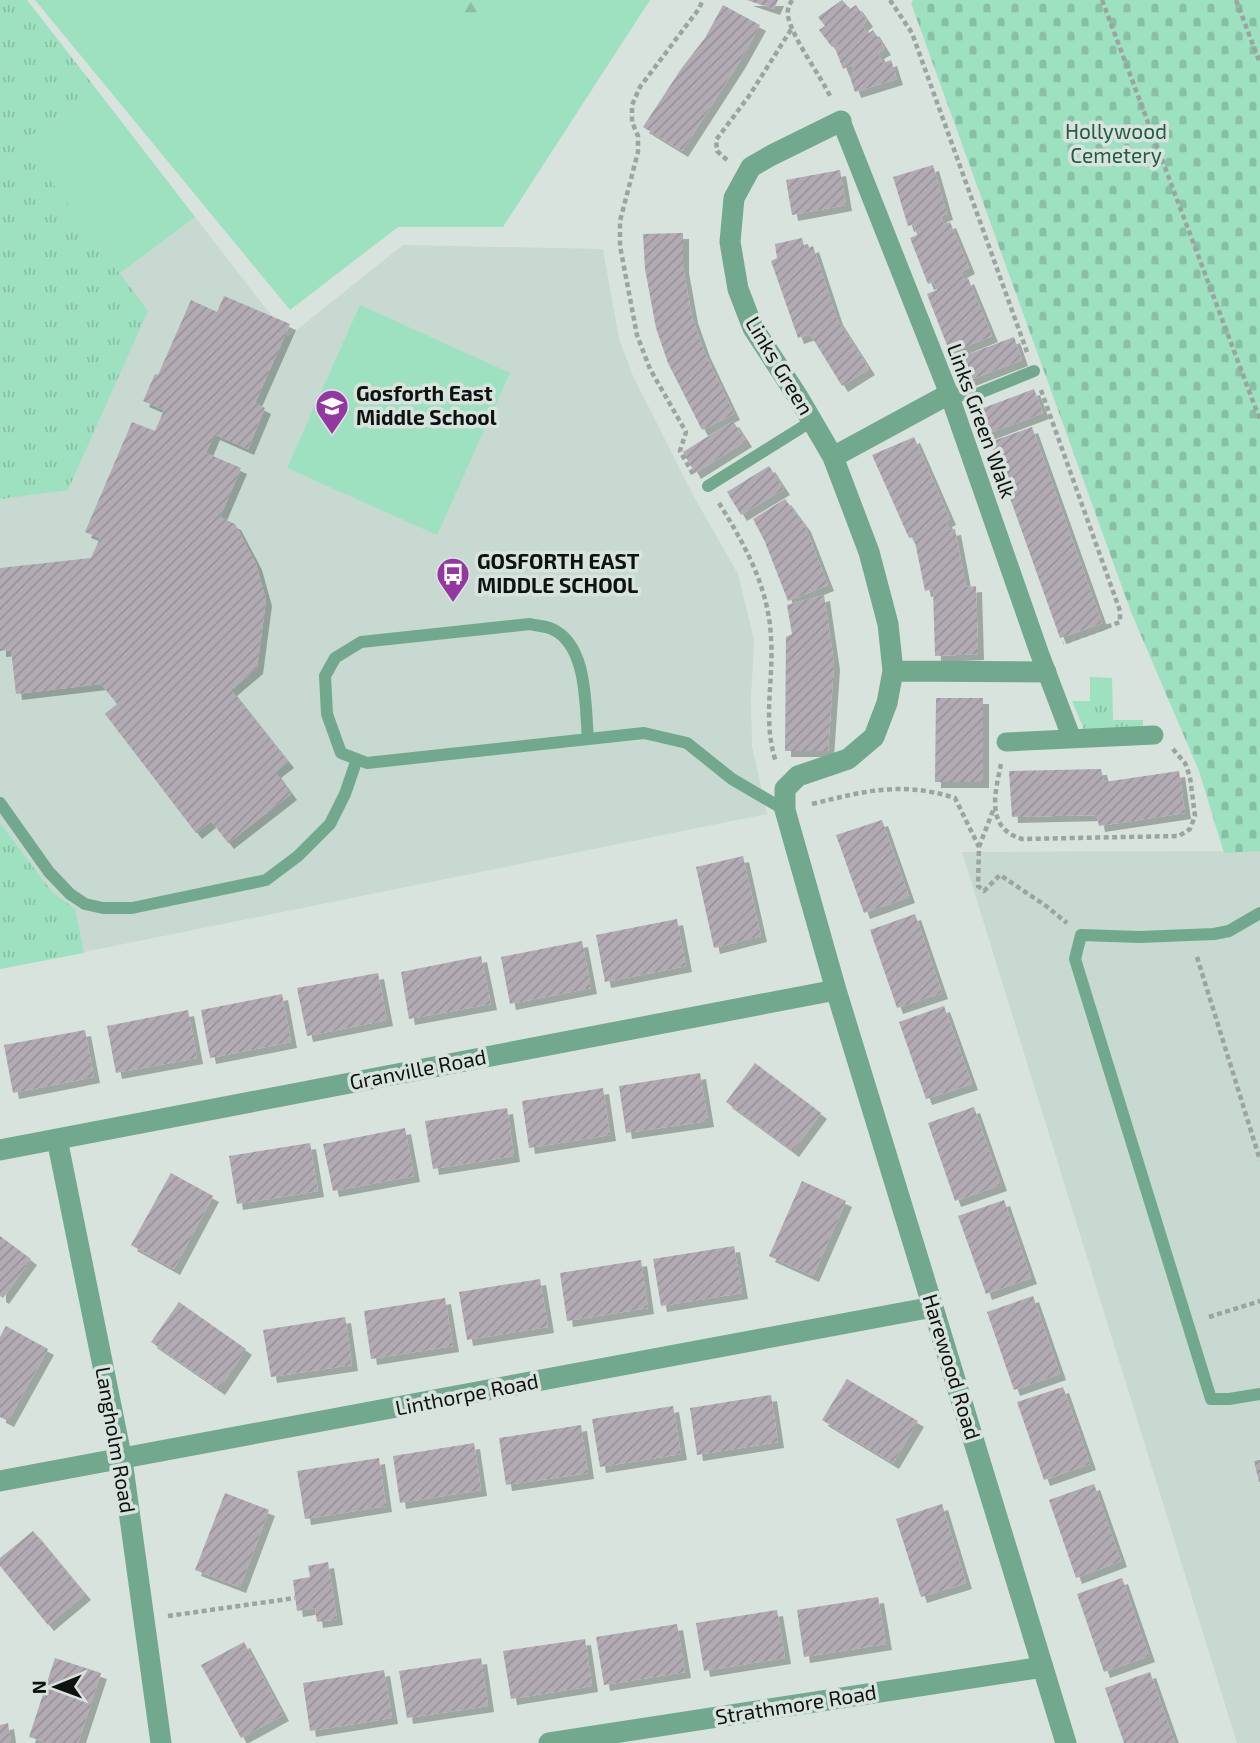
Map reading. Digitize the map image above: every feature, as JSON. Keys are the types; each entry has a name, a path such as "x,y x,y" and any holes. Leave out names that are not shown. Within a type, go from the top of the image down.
{"street":[{"path":"751,167 841,121"},
{"name":"Links Green Walk","path":"841,121 949,394 1042,662 1072,740"},
{"name":"Links Green","path":"751,167 734,198 730,242 738,289 753,328 833,457 869,552 888,624 893,671 887,703 874,737 848,759 798,776 785,799"},
{"path":"833,457 949,394"},
{"path":"893,671 1042,662"},
{"path":"1006,743 1154,735"},
{"name":"Harewood Road","path":"785,799 836,990 1066,1743"},
{"name":"Granville Road","path":"0,1150 836,990"},
{"name":"Langholm Road","path":"57,1139 122,1460 161,1743"},
{"name":"Linthorpe Road","path":"0,1481 933,1307"},
{"name":"Strathmore Road","path":"549,1743 1043,1667"}],"lane":[{"path":"949,394 972,396 1034,372"},
{"path":"708,486 812,421"},
{"path":"588,739 582,670 570,645 553,629 530,624 361,642 335,658 325,676 327,714 341,753 367,763 644,733 687,743 732,779 785,799"},
{"path":"0,803 49,872 70,894 85,904 132,908 266,880 298,856 330,824 345,794 356,759"},
{"path":"1260,913 1229,931 1214,934 1081,935 1075,958 1211,1399 1260,1394"}],"path":[{"path":"703,0 640,87 632,105 632,122 638,136 638,152 620,221 620,246 637,335 650,369 686,432 680,451 693,474 708,486 736,532 754,566 766,601 771,639 768,699 770,743 785,799"},
{"path":"792,0 788,15 792,28 826,88 841,121"},
{"path":"890,0 912,33 1120,611 1120,622 1042,662"},
{"path":"1102,0 1260,419"},
{"path":"1236,0 1260,63"},
{"path":"751,167 723,158 717,151 716,140 749,96 792,28"},
{"path":"995,808 1000,826 1009,836 1022,839 1179,835 1190,829 1195,817 1190,777 1185,763 1174,750 1154,735"},
{"path":"979,847 995,808 1006,743"},
{"path":"1188,1323 1260,1301"},
{"path":"144,1620 295,1598"}],"shaded area":[{"name":"Gosforth East Middle School","path":"0,0 27,0 288,337 403,245 603,249 619,339 633,376 693,495 738,574 754,640 752,746 767,814 0,969"},
{"path":"1260,851 1260,1743 1237,1743 962,852"}],"green space":[{"path":"0,0 27,0 97,90 22,142 148,311 68,490 0,499"},
{"path":"35,0 650,0 503,227 398,227 290,310"},
{"path":"461,0 496,0 493,16 458,13"},
{"name":"Hollywood Cemetery","path":"913,0 1260,0 1260,851 1224,853 1199,771 1131,612 911,3"},
{"path":"97,90 195,217 120,273 21,142"},
{"path":"360,305 510,373 437,535 287,468"},
{"path":"1090,677 1112,678 1113,720 1143,720 1143,745 1091,746 1072,701 1090,701"},
{"path":"0,823 52,892 75,909 84,953 0,969"}],"building":[{"path":"747,0 778,0 774,9"},
{"path":"842,0 850,9 856,5 867,21 862,25 868,34 873,30 885,49 878,53 883,63 891,60 897,79 855,92 849,74 855,72 852,65 843,69 835,48 838,47 837,43 832,47 819,30 825,26 818,17"},
{"path":"723,5 760,25 682,151 643,127 705,38"},
{"path":"933,165 947,214 941,216 944,224 950,222 969,268 961,272 964,280 968,278 992,336 950,353 927,294 937,290 934,282 928,284 910,238 917,235 914,224 908,226 893,177"},
{"path":"840,170 846,205 792,215 786,180"},
{"path":"683,233 683,267 692,317 704,351 734,414 702,430 668,363 656,328 645,269 643,234"},
{"path":"802,238 805,249 813,246 837,319 869,369 842,386 810,334 798,338 771,261 777,258 775,244"},
{"path":"224,296 290,324 255,403 265,408 248,449 214,434 206,453 241,468 220,517 235,524 256,564 266,600 257,668 231,690 288,762 275,772 291,794 228,843 211,821 196,833 105,714 117,704 101,684 16,694 11,650 0,651 0,568 91,558 100,538 85,532 132,422 155,431 164,410 143,401 155,374 158,375 191,300 217,312"},
{"path":"1014,337 1022,360 967,381 958,358"},
{"path":"1034,389 1043,413 987,434 978,410"},
{"path":"733,421 746,441 695,473 683,452"},
{"path":"1032,427 1102,623 1060,638 990,442"},
{"path":"914,437 950,519 946,521 949,530 955,529 966,587 976,586 978,654 935,656 933,589 925,591 914,537 909,538 872,455"},
{"path":"769,466 784,489 741,515 727,492"},
{"path":"785,499 805,526 828,585 788,601 753,519"},
{"path":"824,595 834,664 828,751 785,751 786,637 792,634 787,605"},
{"path":"936,698 983,698 983,782 935,782"},
{"path":"1101,769 1104,782 1179,771 1185,813 1099,826 1097,815 1012,817 1009,771"},
{"path":"882,820 909,897 864,913 836,835"},
{"path":"743,856 761,936 714,948 696,867"},
{"path":"915,914 942,993 897,1008 870,930"},
{"path":"677,919 686,966 605,982 596,935"},
{"path":"582,941 591,988 510,1004 501,957"},
{"path":"481,956 491,1004 409,1019 401,972"},
{"path":"378,973 387,1020 307,1036 297,988"},
{"path":"282,994 291,1042 210,1058 201,1010"},
{"path":"944,1006 972,1084 926,1099 899,1022"},
{"path":"188,1010 197,1058 116,1073 107,1026"},
{"path":"85,1030 94,1077 13,1093 4,1045"},
{"path":"755,1063 821,1113 793,1151 726,1102"},
{"path":"700,1073 708,1121 626,1133 619,1086"},
{"path":"603,1088 610,1135 529,1148 522,1101"},
{"path":"974,1107 1001,1185 955,1201 928,1123"},
{"path":"507,1108 514,1156 433,1169 425,1121"},
{"path":"405,1128 414,1176 333,1191 323,1144"},
{"path":"310,1143 318,1191 237,1204 229,1156"},
{"path":"171,1173 213,1196 174,1269 131,1245"},
{"path":"802,1181 846,1201 813,1276 769,1256"},
{"path":"1004,1200 1031,1278 986,1294 958,1216"},
{"path":"0,1236 31,1259 3,1298 0,1296"},
{"path":"734,1246 742,1293 661,1306 653,1259"},
{"path":"641,1260 648,1308 567,1321 560,1273"},
{"path":"540,1279 548,1327 467,1340 459,1292"},
{"path":"1033,1296 1060,1374 1014,1390 987,1312"},
{"path":"445,1298 453,1346 371,1359 364,1311"},
{"path":"179,1302 246,1349 219,1389 151,1342"},
{"path":"345,1317 352,1365 271,1377 263,1330"},
{"path":"6,1326 48,1349 8,1421 0,1417 0,1337"},
{"path":"847,1379 918,1421 893,1463 822,1420"},
{"path":"1063,1387 1090,1464 1044,1480 1017,1402"},
{"path":"771,1395 778,1442 697,1455 690,1408"},
{"path":"673,1406 681,1454 600,1467 592,1419"},
{"path":"581,1425 588,1473 506,1485 499,1438"},
{"path":"474,1443 481,1490 400,1503 393,1456"},
{"path":"379,1458 386,1506 305,1519 297,1471"},
{"path":"1260,1460 1260,1482 1259,1482 1254,1461"},
{"path":"1094,1484 1121,1561 1076,1578 1049,1500"},
{"path":"225,1493 269,1510 240,1587 195,1570"},
{"path":"942,1504 966,1583 921,1597 896,1519"},
{"path":"33,1531 85,1594 48,1625 0,1566 0,1558"},
{"path":"328,1562 337,1619 317,1622 315,1608 297,1611 293,1580 310,1577 308,1566"},
{"path":"1122,1578 1149,1656 1104,1672 1077,1594"},
{"path":"878,1597 886,1644 804,1657 797,1610"},
{"path":"777,1610 785,1658 704,1671 696,1623"},
{"path":"677,1624 685,1672 604,1685 596,1637"},
{"path":"585,1639 592,1686 511,1699 503,1651"},
{"path":"244,1642 283,1715 241,1738 201,1665"},
{"path":"55,1658 101,1673 78,1743 49,1743 29,1737"},
{"path":"481,1658 488,1706 407,1718 399,1671"},
{"path":"384,1670 392,1718 310,1731 303,1683"},
{"path":"1150,1672 1175,1743 1124,1743 1105,1688"},
{"path":"8,1723 11,1743 0,1743 0,1725"}],"place":[{"name":"Gosforth East Middle School","path":"332,436"},
{"name":"GOSFORTH EAST MIDDLE SCHOOL","path":"453,604"}]}
